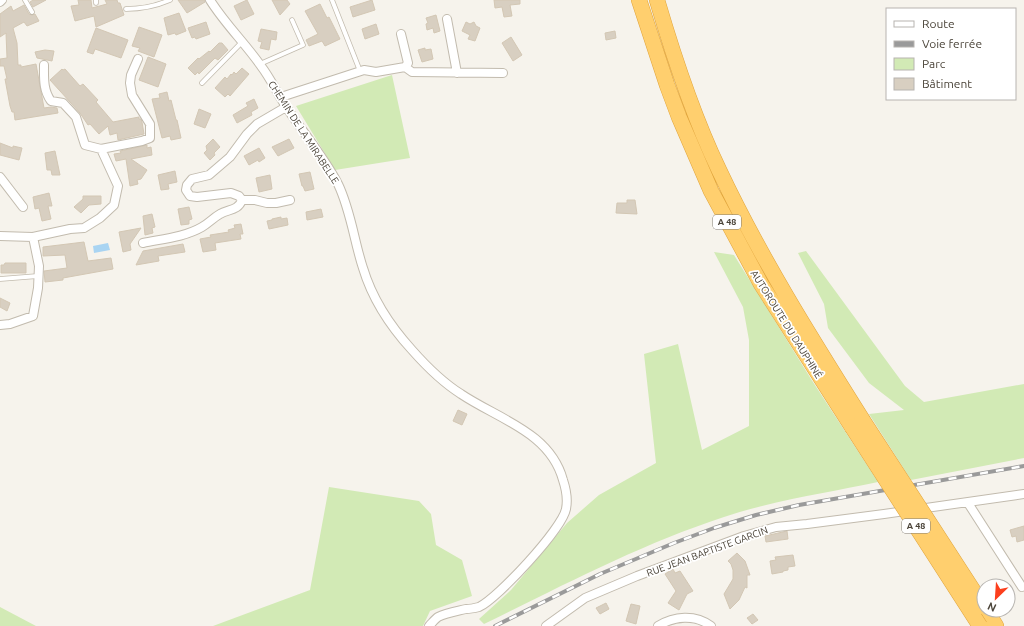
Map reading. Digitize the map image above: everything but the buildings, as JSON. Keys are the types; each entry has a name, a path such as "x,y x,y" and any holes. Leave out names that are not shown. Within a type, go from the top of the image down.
{"highway":[{"name":"AUTOROUTE DU DAUPHINÉ","path":"639,0 667,85 684,130 711,190 761,284 976,595"},
{"name":"AUTOROUTE DU DAUPHINÉ","path":"657,0 688,94 715,162 736,206 773,275 857,423 980,626"}],"street":[{"name":"CHEMIN DE LA MIRABELLE","path":"210,0 220,16 260,64 286,107 325,161 339,186 347,207 363,269 372,291 389,320 408,346 427,367 463,396 512,422 531,435 545,447 562,473 567,498 566,509 563,517 545,544 497,594 479,607 438,618 429,626"},
{"path":"447,19 457,73"},
{"path":"400,34 408,63 405,67"},
{"path":"44,65 44,81 47,95 51,101 63,103 76,117 85,145 101,149 150,138 150,124 132,95 130,83 131,75 138,59"},
{"path":"281,97 364,70 376,72 405,67 412,72 503,73"},
{"path":"286,107 257,124 247,134 230,157 209,175 192,179 187,185 186,190 190,196 197,197 231,193 239,196 242,200 255,200 267,203 290,200"},
{"path":"0,236 33,237 70,229 84,228 100,218 114,205 118,186 101,149"},
{"path":"0,176 23,207"},
{"path":"143,244 181,236 202,227 225,211 236,209 242,200"},
{"path":"0,325 10,324 33,316 38,288 39,266 33,237"},
{"name":"RUE JEAN BAPTISTE GARCIN","path":"546,626 585,598 637,576 744,536 776,527 968,503 1024,494"},
{"path":"968,503 1022,588"},
{"path":"658,626 663,623 688,617 704,621 710,626"}],"lane":[{"path":"25,0 32,12"},
{"path":"126,10 136,10 154,6 170,0"},
{"path":"332,0 360,72"},
{"path":"260,64 303,46 292,20"},
{"path":"202,83 242,42"},
{"path":"0,279 39,276"}],"green space":[{"path":"392,75 410,158 335,170 296,106"},
{"path":"806,251 905,386 924,402 1024,384 1024,458 911,480 869,414 904,410 869,383 828,328 824,304 798,253"},
{"path":"714,252 734,255 811,379 878,482 762,506 693,528 602,566 484,624 479,619 511,590 567,523 599,495 656,463 644,354 678,344 702,450 749,426 749,340 743,307"},
{"path":"329,487 419,501 431,514 436,545 462,560 472,596 430,611 423,626 213,626 310,590"},
{"path":"0,607 36,626 0,626"}],"water":[{"path":"108,243 110,250 94,253 93,246"}],"railway":[{"path":"495,626 600,574 674,543 714,528 756,515 799,505 1024,466"}]}
